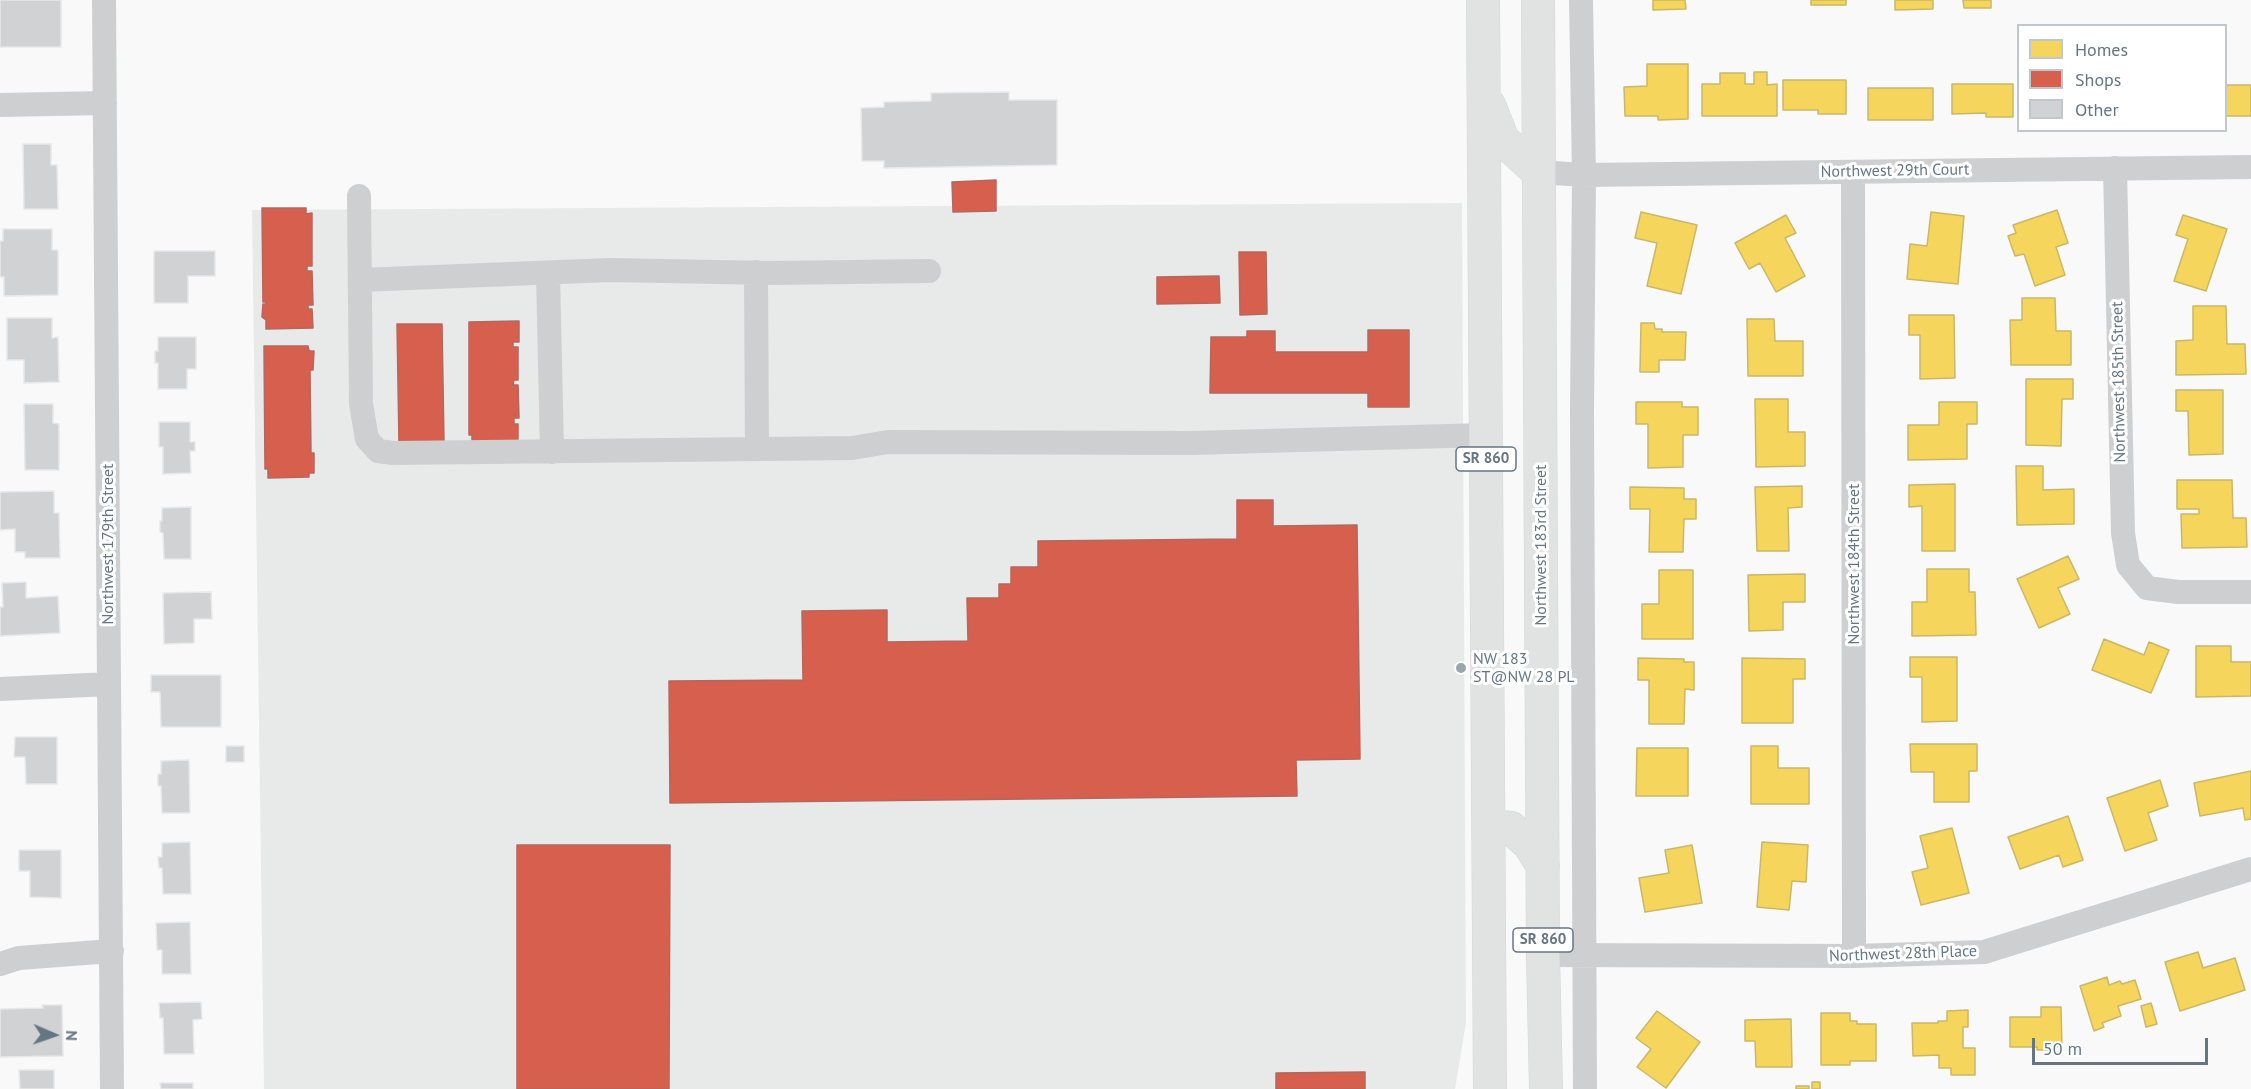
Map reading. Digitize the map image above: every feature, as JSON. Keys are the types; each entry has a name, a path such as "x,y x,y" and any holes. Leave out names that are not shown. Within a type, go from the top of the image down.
{"main road":[{"name":"SR 860","path":"1483,0 1490,1089"},
{"name":"Northwest 183rd Street","path":"1538,0 1543,955 1546,1089"},
{"path":"1484,93 1503,140 1538,172"},
{"path":"1490,826 1511,828 1529,844 1543,866"}],"street":[{"name":"Northwest 179th Street","path":"104,0 112,1089"},
{"path":"1581,0 1584,175 1582,423 1585,1089"},
{"path":"0,105 105,104"},
{"name":"Northwest 29th Court","path":"1538,172 1584,175 2251,167"},
{"name":"Northwest 185th Street","path":"2115,168 2122,533 2128,565 2147,588 2178,592 2251,592"},
{"name":"Northwest 184th Street","path":"1853,171 1854,956"},
{"path":"359,196 361,404 367,439 378,451 393,453 757,450 852,448 888,442 1190,443 1486,435"},
{"path":"360,280 610,270 929,271"},
{"path":"756,272 757,450"},
{"path":"548,273 552,452"},
{"path":"0,689 109,684"},
{"name":"Northwest 28th Place","path":"1543,955 1854,956 1984,952 2251,869"},
{"path":"0,964 19,958 112,951"}],"shaded area":[{"path":"1462,203 1466,1022 1455,1089 264,1089 252,210"}],"building: Homes":[{"path":"1653,0 1685,0 1686,9 1653,10"},
{"path":"1811,0 1846,0 1846,5 1811,5"},
{"path":"1895,0 1933,0 1933,9 1895,10"},
{"path":"1963,0 1991,0 1991,8 1964,8"},
{"path":"1647,64 1688,64 1688,119 1658,120 1658,116 1625,116 1624,87 1647,86"},
{"path":"1754,72 1767,72 1767,85 1777,84 1777,116 1702,116 1702,84 1720,84 1720,73 1745,73 1745,84 1754,84"},
{"path":"1783,80 1846,80 1846,114 1818,114 1818,110 1783,110"},
{"path":"1952,84 2013,84 2013,117 1986,117 1986,113 1952,114"},
{"path":"2227,85 2251,85 2251,116 2227,116"},
{"path":"1868,88 1933,88 1933,120 1868,120"},
{"path":"2057,210 2068,243 2056,247 2065,275 2035,286 2024,254 2015,256 2008,236 2016,233 2013,225"},
{"path":"1641,212 1697,225 1681,294 1647,286 1657,243 1635,238"},
{"path":"1931,212 1964,216 1958,284 1907,279 1910,244 1927,246"},
{"path":"1786,215 1796,233 1785,238 1805,276 1776,292 1760,263 1749,269 1735,243"},
{"path":"2183,215 2227,229 2206,291 2174,281 2188,239 2176,235"},
{"path":"2022,298 2055,298 2056,331 2071,331 2071,365 2011,365 2010,320 2022,320"},
{"path":"2193,306 2226,306 2227,344 2245,344 2246,374 2176,375 2176,341 2193,340"},
{"path":"1909,315 1954,315 1955,378 1920,379 1920,335 1909,335"},
{"path":"1747,319 1774,319 1775,341 1803,341 1803,376 1748,376"},
{"path":"1641,323 1654,323 1655,329 1662,329 1662,332 1686,332 1685,360 1659,360 1659,372 1640,372"},
{"path":"2026,379 2073,379 2073,399 2062,399 2061,446 2026,445"},
{"path":"2176,390 2223,390 2223,454 2189,455 2188,411 2176,411"},
{"path":"1755,399 1788,399 1788,432 1805,432 1805,466 1756,467"},
{"path":"1636,402 1682,402 1682,407 1698,407 1698,435 1683,435 1683,467 1648,468 1648,424 1636,424"},
{"path":"1939,402 1977,402 1977,424 1967,424 1967,459 1908,460 1908,425 1939,425"},
{"path":"2016,466 2043,466 2043,490 2074,489 2074,524 2017,525"},
{"path":"2177,480 2232,480 2233,518 2246,518 2247,547 2182,548 2181,514 2199,514 2199,509 2177,509"},
{"path":"1955,484 1955,551 1922,551 1922,506 1909,507 1909,485"},
{"path":"1802,486 1802,507 1788,508 1789,551 1757,551 1755,487"},
{"path":"1630,487 1684,488 1684,499 1696,499 1696,519 1684,519 1683,552 1649,552 1650,509 1630,509"},
{"path":"2068,556 2079,579 2058,588 2070,614 2039,628 2017,579"},
{"path":"1927,569 1969,569 1969,592 1975,592 1976,635 1912,636 1912,602 1927,602"},
{"path":"1659,570 1693,570 1693,639 1642,639 1642,604 1659,604"},
{"path":"1805,574 1805,602 1783,602 1783,630 1749,631 1748,575"},
{"path":"2104,639 2144,655 2149,642 2169,650 2151,693 2092,670"},
{"path":"2196,646 2231,646 2231,662 2251,662 2251,696 2196,697"},
{"path":"1910,657 1957,657 1957,721 1922,722 1922,677 1910,677"},
{"path":"1638,658 1684,659 1684,662 1694,662 1694,690 1685,689 1684,724 1649,724 1649,680 1638,680"},
{"path":"1742,658 1805,659 1805,679 1793,679 1793,723 1742,723"},
{"path":"1910,744 1977,744 1977,771 1969,771 1969,802 1934,802 1934,772 1911,772"},
{"path":"1751,746 1778,746 1778,768 1809,768 1809,804 1751,804"},
{"path":"1637,748 1688,748 1688,796 1636,796"},
{"path":"2251,771 2251,819 2245,820 2243,808 2200,816 2194,783"},
{"path":"2160,780 2168,806 2148,813 2157,840 2125,851 2107,798"},
{"path":"2068,816 2083,860 2063,867 2059,855 2020,869 2008,837"},
{"path":"1952,828 1969,893 1921,905 1912,872 1928,868 1920,836"},
{"path":"1762,842 1808,845 1806,882 1792,881 1789,910 1757,907"},
{"path":"1692,845 1702,903 1645,912 1639,878 1669,873 1665,850"},
{"path":"2198,952 2203,968 2235,958 2245,990 2180,1011 2165,962"},
{"path":"2107,977 2109,985 2120,981 2122,984 2135,980 2141,999 2118,1006 2121,1016 2102,1023 2104,1027 2094,1031 2080,986"},
{"path":"2151,1003 2157,1024 2146,1027 2141,1006"},
{"path":"2041,1007 2061,1007 2062,1047 2037,1050 2037,1047 2010,1047 2010,1017 2041,1017"},
{"path":"1968,1010 1968,1027 1963,1027 1963,1048 1975,1048 1975,1075 1951,1075 1951,1068 1939,1068 1939,1055 1913,1056 1912,1023 1947,1021 1947,1011"},
{"path":"1657,1011 1700,1042 1666,1088 1637,1067 1651,1049 1636,1038"},
{"path":"1821,1013 1850,1013 1850,1021 1857,1021 1857,1024 1876,1024 1876,1061 1850,1061 1850,1065 1821,1065"},
{"path":"1791,1019 1792,1067 1756,1067 1755,1041 1745,1041 1745,1020"},
{"path":"1812,1082 1820,1082 1820,1089 1812,1089"},
{"path":"1796,1086 1809,1086 1809,1089 1796,1089"}],"building: Shops":[{"path":"996,180 996,211 953,212 952,182"},
{"path":"262,208 306,208 306,214 312,213 312,266 307,266 307,271 312,271 313,305 308,305 308,309 312,309 313,328 266,329 266,320 262,317 263,304 266,302 263,302"},
{"path":"1239,252 1266,252 1267,314 1240,315"},
{"path":"1219,276 1220,303 1157,304 1157,277"},
{"path":"519,321 519,342 513,342 513,347 518,347 518,380 514,380 513,385 518,385 519,418 514,418 514,424 518,424 518,444 472,444 472,435 469,435 469,322"},
{"path":"397,324 442,324 444,443 399,443"},
{"path":"1368,330 1409,330 1409,407 1368,407 1368,393 1210,393 1211,337 1247,337 1247,331 1275,331 1275,352 1368,352"},
{"path":"264,346 308,346 309,351 314,351 313,370 310,370 311,453 314,453 314,473 309,473 309,477 268,478 268,469 265,469"},
{"path":"1237,500 1273,500 1273,526 1357,525 1360,759 1296,760 1297,796 670,803 669,681 803,680 802,611 887,610 887,642 968,641 967,598 999,598 999,584 1011,584 1011,567 1038,567 1038,541 1237,539"},
{"path":"517,845 670,845 669,1089 517,1089"},
{"path":"1365,1072 1365,1089 1276,1089 1276,1073"}],"building: Other":[{"path":"0,0 61,0 61,47 0,47"},
{"path":"1009,92 1009,100 1057,100 1057,165 884,168 884,161 862,161 861,108 884,107 884,102 931,101 931,93"},
{"path":"23,144 51,144 51,165 57,165 58,209 24,209"},
{"path":"3,229 52,229 52,250 58,250 58,295 4,296 4,277 0,277 0,241 3,241"},
{"path":"154,251 215,251 215,276 188,276 188,303 154,303"},
{"path":"7,318 52,318 52,338 58,337 59,382 24,383 24,360 7,360"},
{"path":"158,337 196,337 196,369 187,369 187,389 158,389 158,363 155,363 155,351 158,351"},
{"path":"24,404 53,404 53,423 59,424 59,470 25,470"},
{"path":"159,422 190,422 190,442 195,442 195,451 190,451 191,473 163,474 163,447 159,447"},
{"path":"54,491 54,513 59,513 60,558 25,558 25,552 15,552 15,529 0,530 0,492"},
{"path":"191,507 191,559 164,559 163,533 160,532 162,508"},
{"path":"26,582 26,598 58,596 60,633 0,636 0,607 3,607 2,583"},
{"path":"211,592 212,619 194,619 194,643 164,644 163,593"},
{"path":"151,675 221,675 221,727 161,727 160,692 151,692"},
{"path":"15,737 57,737 57,784 26,784 25,757 14,757"},
{"path":"226,746 244,746 244,762 226,762"},
{"path":"189,760 190,813 162,813 161,786 158,786 161,761"},
{"path":"190,842 191,894 163,894 162,868 159,868 158,857 162,857 162,843"},
{"path":"19,850 61,850 61,898 30,897 30,871 19,871"},
{"path":"190,922 191,974 162,974 162,950 157,950 156,923"},
{"path":"201,1002 202,1019 193,1020 194,1054 164,1054 163,1018 160,1018 159,1003"},
{"path":"42,1005 62,1005 63,1056 0,1057 0,1009 43,1008"},
{"path":"19,1070 54,1070 54,1089 20,1089"},
{"path":"160,1083 193,1083 193,1089 161,1089"}],"place":[{"name":"NW 183 ST@NW 28 PL","path":"1461,668"}]}
